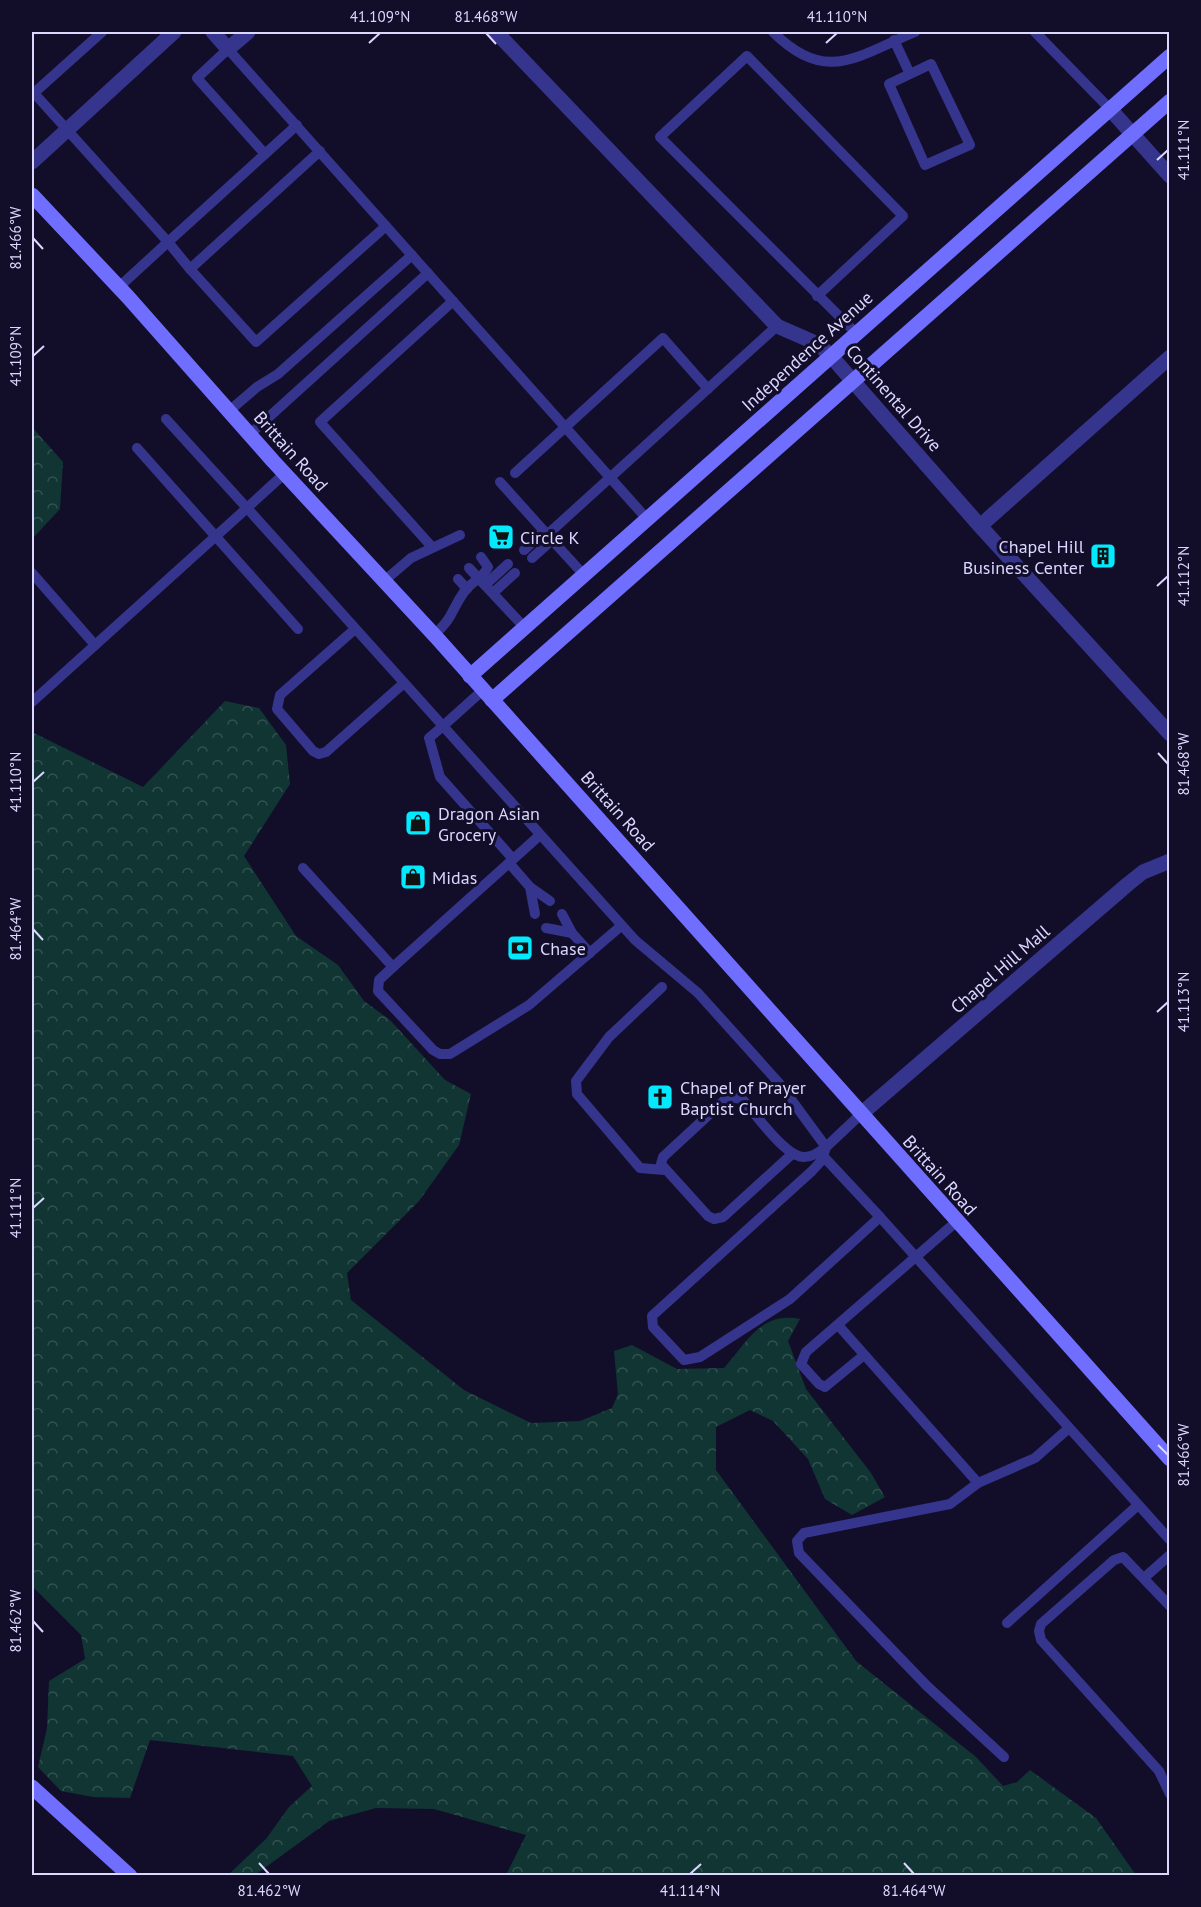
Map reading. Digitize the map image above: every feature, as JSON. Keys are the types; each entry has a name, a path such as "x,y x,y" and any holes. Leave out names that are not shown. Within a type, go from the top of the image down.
{"street":[{"path":"32,162 174,32"},
{"path":"213,32 228,49 248,32"},
{"name":"Continental Drive","path":"496,32 777,326 818,344 830,355 980,526 1170,734"},
{"name":"Independence Avenue","path":"470,676 1170,56"},
{"path":"488,695 854,381 1170,101"},
{"path":"1110,109 1170,176"},
{"name":"Brittain Road","path":"32,195 119,287 284,474 434,635 1170,1459"},
{"path":"980,526 1170,357"},
{"name":"Chapel Hill Mall","path":"861,1114 1128,884 1143,872 1170,861"},
{"path":"32,1787 130,1875"}],"lane":[{"path":"102,32 33,92 256,342 386,226"},
{"path":"773,32 797,52 818,62 841,63 915,32"},
{"path":"1035,32 1110,109"},
{"path":"894,40 910,74"},
{"path":"265,154 197,78 228,49 647,519"},
{"path":"818,296 903,216 747,56 660,137 818,296 856,333"},
{"path":"931,64 970,145 925,165 889,84 910,74 931,64"},
{"path":"119,287 297,125"},
{"path":"190,269 320,151"},
{"path":"229,411 257,387 278,374 412,255"},
{"path":"249,435 428,273"},
{"path":"433,550 320,422 453,301"},
{"path":"524,550 548,535 777,326"},
{"path":"515,472 663,338 708,389"},
{"path":"166,419 621,926 698,993 779,1083 825,1152 880,1217 1170,1540"},
{"path":"137,448 298,629"},
{"path":"32,702 284,474"},
{"path":"500,482 584,575"},
{"path":"384,581 411,558 433,550 460,534"},
{"path":"532,558 548,535"},
{"path":"481,557 488,567 486,585"},
{"path":"469,568 525,628"},
{"path":"467,589 486,585 512,569"},
{"path":"32,573 95,645"},
{"path":"458,579 467,589"},
{"path":"434,635 450,621 467,589"},
{"path":"356,629 280,695 276,702 277,709 313,751 319,754 326,753 404,682"},
{"path":"488,695 429,738 440,777 530,887 538,912"},
{"path":"540,835 379,980 378,991 433,1050 440,1054 450,1054 529,1005 621,926"},
{"path":"303,868 393,967"},
{"path":"530,887 553,898"},
{"path":"565,911 572,933 590,953"},
{"path":"549,925 572,933"},
{"path":"662,987 609,1037 576,1081 577,1094 640,1168 664,1170"},
{"path":"791,1155 723,1217 714,1219 664,1170 661,1164 663,1157 728,1097 735,1096 741,1099 791,1155 805,1157 825,1152"},
{"path":"861,1114 825,1152 812,1172 652,1316 653,1327 684,1360 700,1357 790,1299 880,1217"},
{"path":"864,1354 825,1387 819,1384 801,1364 802,1358 838,1325 956,1222"},
{"path":"838,1325 978,1483"},
{"path":"1004,1756 927,1686 799,1553 797,1541 804,1533 950,1504 978,1483 1035,1458 1069,1428"},
{"path":"1007,1623 1138,1505"},
{"path":"1144,1578 1170,1555"},
{"path":"1170,1606 1123,1557 1114,1560 1041,1624 1039,1631 1041,1640 1159,1771 1170,1794"}],"green space":[{"path":"32,427 63,462 60,509 32,539"},
{"path":"225,701 259,708 286,745 290,784 244,856 296,936 338,965 364,1001 390,1020 445,1080 471,1094 459,1145 419,1201 347,1273 351,1300 464,1390 531,1423 580,1421 612,1408 618,1394 614,1351 632,1345 677,1369 724,1368 748,1339 765,1324 786,1318 800,1319 788,1341 806,1389 871,1473 885,1497 852,1515 825,1499 808,1459 773,1421 750,1410 716,1427 716,1470 856,1661 976,1757 1003,1786 1017,1782 1030,1770 1096,1818 1136,1875 506,1875 526,1835 434,1809 376,1808 329,1821 255,1875 228,1875 266,1839 289,1807 312,1786 293,1756 150,1740 130,1798 93,1797 61,1791 38,1767 47,1728 49,1681 85,1659 81,1635 32,1586 32,732 143,787"}],"place":[{"name":"Circle K","path":"501,537"},
{"name":"Chapel Hill Business Center","path":"1103,556"},
{"name":"Dragon Asian Grocery","path":"418,823"},
{"name":"Midas","path":"413,877"},
{"name":"Chase","path":"520,948"},
{"name":"Chapel of Prayer Baptist Church","path":"660,1097"}]}
